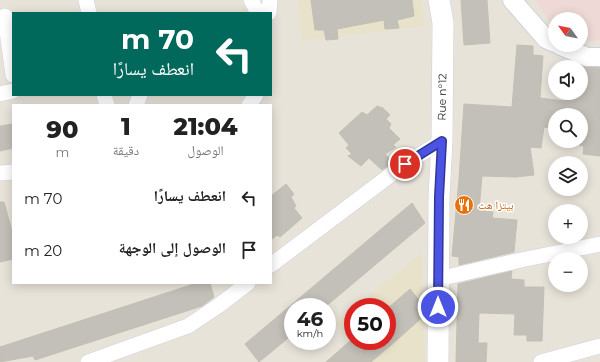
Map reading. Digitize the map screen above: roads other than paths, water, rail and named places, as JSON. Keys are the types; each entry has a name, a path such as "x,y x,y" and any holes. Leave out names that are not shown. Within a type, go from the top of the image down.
{"main road":[{"name":"Rue n°12","path":"438,362 439,197 442,141 443,23 440,0"}],"street":[{"path":"86,0 89,12"},
{"path":"251,0 257,12"},
{"path":"269,12 270,0"},
{"path":"512,0 548,40"},
{"path":"5,16 12,68"},
{"path":"575,52 587,57 600,57"},
{"path":"0,94 12,91"},
{"path":"272,264 405,164 442,141"},
{"path":"0,173 12,172"},
{"path":"438,279 600,244"},
{"path":"88,362 188,326 247,284"},
{"path":"541,362 600,346"}],"place":[{"name":"بيتزا هت","path":"464,205"}]}
